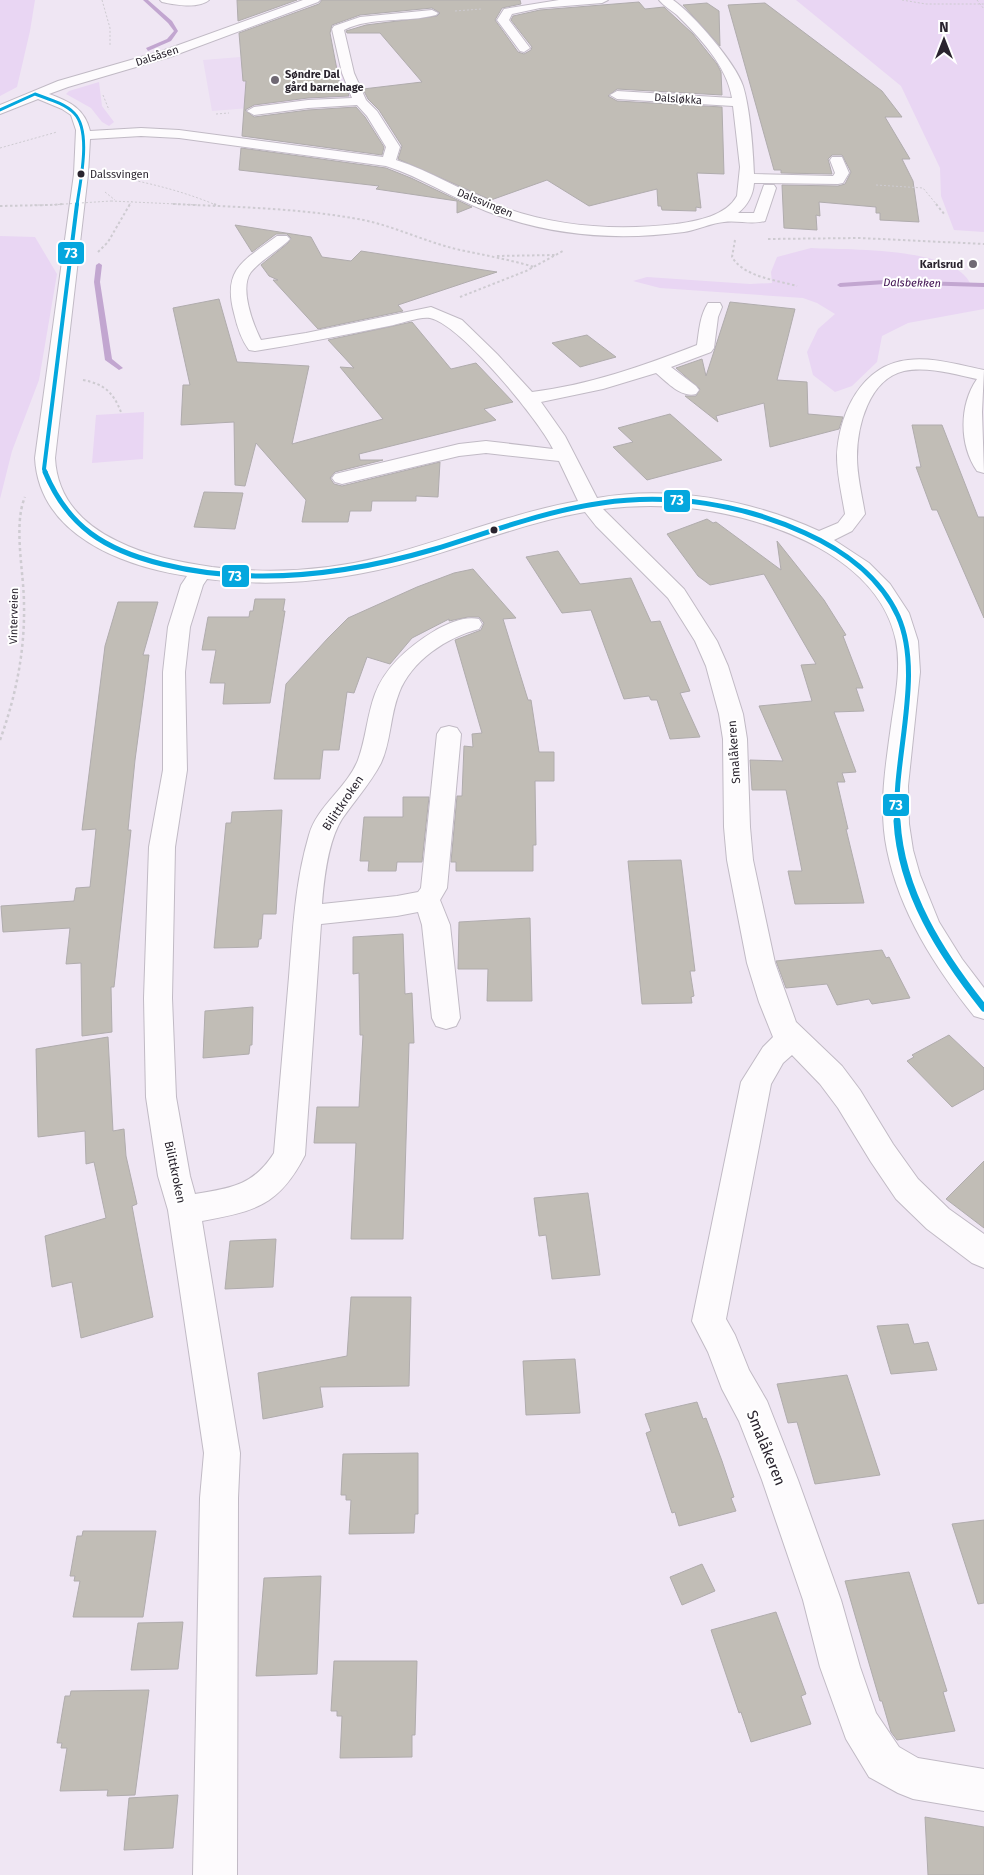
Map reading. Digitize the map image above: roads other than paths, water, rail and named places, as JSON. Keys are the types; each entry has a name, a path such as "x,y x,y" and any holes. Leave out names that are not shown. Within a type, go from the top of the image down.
{"street":[{"path":"166,0 179,3 204,0"},
{"name":"Dalsåsen","path":"0,110 35,94 166,54 314,0"},
{"path":"524,48 503,20 508,11 536,6 602,0"},
{"name":"Dalssvingen","path":"84,135 141,132 179,134 388,162 413,170 498,210 549,224 589,230 614,233 658,231 694,226 721,216 738,205 744,197 746,178 739,102 734,79 700,34 675,7 665,0"},
{"path":"388,162 393,147 360,101 348,73 338,29 348,24 365,20 432,13"},
{"path":"35,94 66,104 73,109 83,123 84,135 81,174 44,469 49,488 69,517 103,543 139,558 200,572 242,576 289,576 358,568 409,556 510,525 590,505 655,500 709,504 766,517 818,539 848,558 870,576 890,598 902,619 910,656 895,805 903,865 917,906 928,928 957,974 984,1008"},
{"name":"Dalsløkka","path":"617,95 739,102"},
{"path":"254,111 308,104 360,101"},
{"path":"746,178 838,180 842,173 837,160"},
{"path":"721,216 760,218 770,188"},
{"name":"Smalåkeren","path":"282,239 241,275 239,284 241,308 248,334 255,346 306,338 432,312 456,324 492,358 544,419 566,456 590,505 604,522 676,594 706,641 717,666 731,714 735,739 737,827 740,860 753,926 773,1002 784,1029 830,1075 849,1099 882,1153 907,1189 938,1219 984,1253"},
{"path":"528,398 548,396 628,377 705,348 714,307"},
{"path":"818,539 845,527 854,514 847,459 848,444 854,417 868,389 878,378 899,366 916,365 934,366 984,375"},
{"path":"662,369 690,390"},
{"path":"984,381 979,387 974,410 973,432 984,467"},
{"path":"342,478 459,450 477,448 506,448 566,456"},
{"name":"Bilittkroken","path":"200,572 192,585 179,626 174,672 175,770 162,847 158,998 161,1097 174,1176 184,1210 242,1198 265,1187 280,1171 289,1155 310,884 322,833 332,815 360,779 370,760 387,692 400,672 414,655 432,642 456,628 471,624"},
{"path":"307,915 397,906 427,900 434,888 449,734"},
{"path":"427,900 436,924 446,1018"},
{"name":"Smalåkeren","path":"792,1037 773,1055 756,1082 709,1321 723,1346 734,1377 754,1413 780,1480 822,1600 840,1666 860,1725 884,1762 913,1778 984,1790"},
{"path":"184,1210 222,1453 218,1498 215,1875"}],"waterway":[{"name":"Dalsbekken","path":"145,0 170,22 176,31 169,40 148,49"},
{"path":"99,265 97,282 109,360 119,368"},
{"name":"Dalsbekken","path":"840,285 885,282 984,285"}],"place":[{"name":"Søndre Dal gård barnehage","path":"275,80"},
{"name":"Dalssvingen","path":"81,174"},
{"name":"Karlsrud","path":"973,264"}]}
